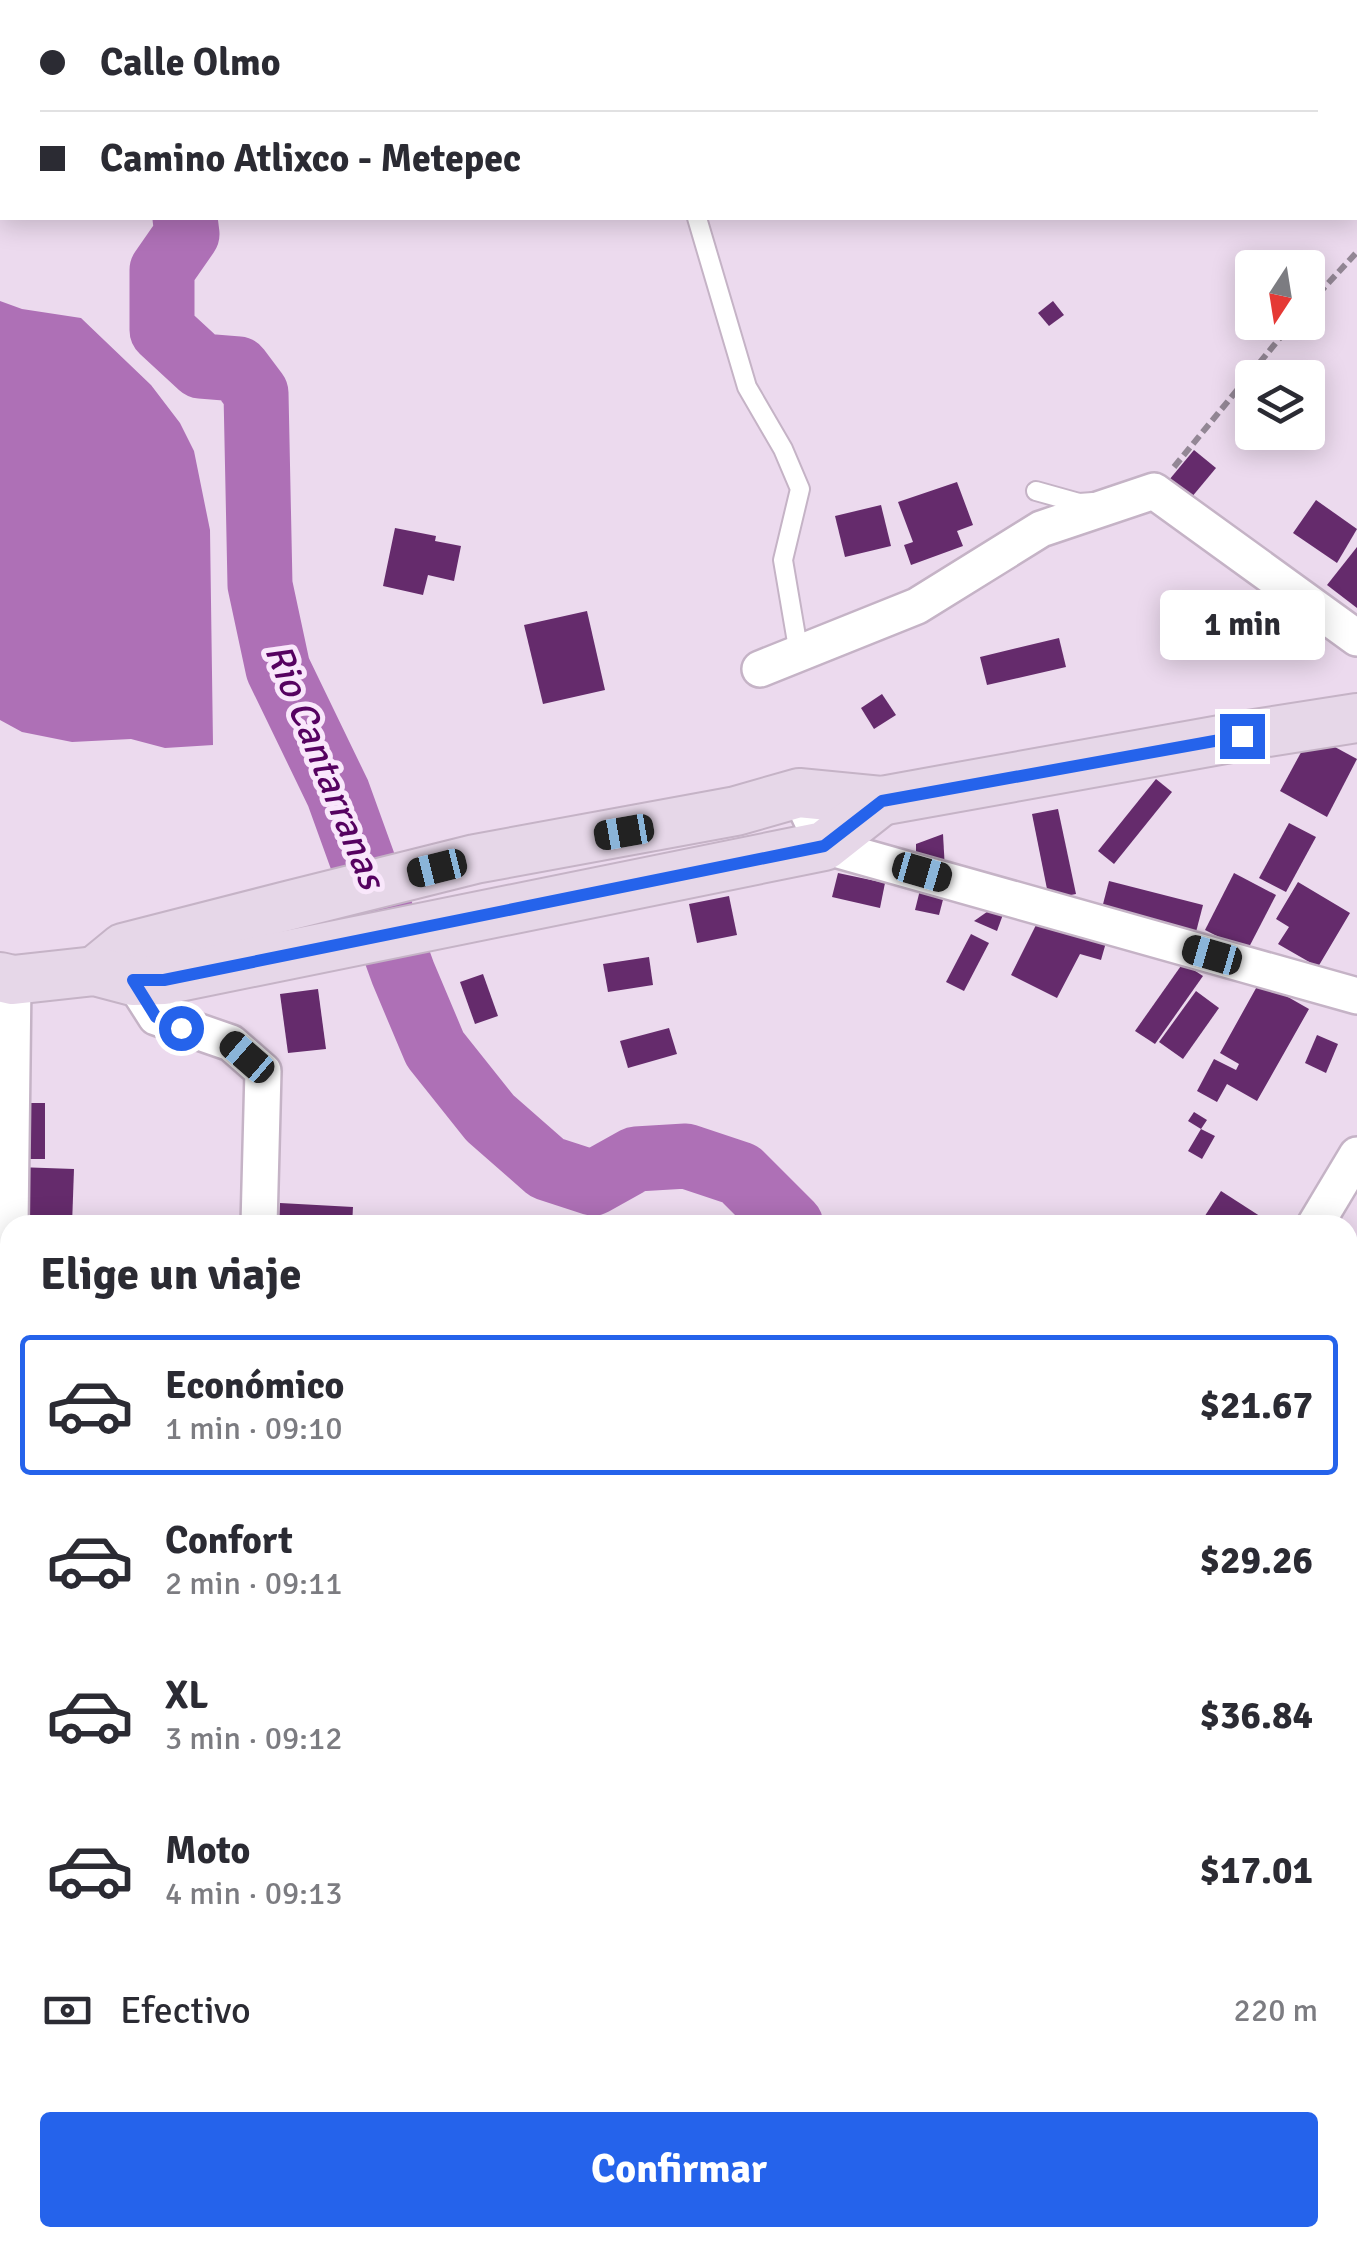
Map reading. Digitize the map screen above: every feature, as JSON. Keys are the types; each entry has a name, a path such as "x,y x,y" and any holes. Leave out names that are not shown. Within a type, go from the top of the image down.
{"main road":[{"path":"6,979 117,967 287,906 475,858 736,811 799,794 882,801 1357,718"},
{"path":"117,967 164,980 824,846 882,801"}],"street":[{"path":"760,670 917,606 1041,528 1141,495 1357,638"},
{"path":"799,794 824,846 1357,996"},
{"path":"117,967 156,1017 231,1043 263,1071 259,1215"},
{"path":"6,979 10,1215"},
{"path":"1321,1215 1357,1155"}],"lane":[{"path":"698,220 748,387 783,449 800,489 783,560 798,654"},
{"path":"1036,490 1079,503 1141,495"}],"path":[{"path":"1325,287 1357,252"},
{"path":"1141,495 1277,340"}],"shaded area":[{"path":"0,301 22,309 81,318 151,385 180,423 194,451 210,530 213,745 165,748 131,739 72,742 22,732 0,720"}],"building":[{"path":"1053,301 1064,315 1049,326 1038,313"},
{"path":"1194,450 1216,468 1186,504 1164,486"},
{"path":"957,482 973,525 957,531 963,546 911,565 904,545 913,542 898,502"},
{"path":"1316,500 1357,529 1337,563 1293,533"},
{"path":"881,505 891,546 845,557 835,516"},
{"path":"395,528 436,536 435,541 461,546 454,581 428,575 423,595 383,586"},
{"path":"1357,547 1357,608 1327,585"},
{"path":"587,611 605,690 543,704 524,625"},
{"path":"1059,638 1066,667 987,685 980,657"},
{"path":"882,694 896,715 874,729 861,708"},
{"path":"1311,734 1357,759 1327,817 1280,791"},
{"path":"1156,779 1172,792 1114,864 1098,851"},
{"path":"1058,809 1076,894 1049,899 1032,814"},
{"path":"1289,823 1316,837 1286,892 1259,878"},
{"path":"943,834 945,870 916,862 916,844"},
{"path":"838,873 885,883 880,908 832,897"},
{"path":"1234,873 1276,895 1247,951 1205,930"},
{"path":"1109,881 1203,905 1196,932 1102,908"},
{"path":"1298,882 1350,913 1318,967 1278,944 1289,927 1276,919"},
{"path":"921,886 945,892 939,915 915,910"},
{"path":"729,896 737,935 697,943 689,904"},
{"path":"994,907 1005,909 997,931 974,921"},
{"path":"1039,919 1062,931 1067,921 1109,932 1101,960 1080,954 1057,998 1011,975"},
{"path":"971,934 989,943 964,991 946,982"},
{"path":"649,957 653,985 608,992 603,964"},
{"path":"1183,963 1203,976 1155,1044 1135,1031"},
{"path":"483,974 498,1016 475,1024 460,982"},
{"path":"1260,981 1309,1009 1257,1101 1227,1084 1217,1102 1197,1091 1214,1059 1236,1070 1239,1064 1220,1053"},
{"path":"318,989 326,1049 288,1053 280,994"},
{"path":"1196,991 1219,1008 1183,1059 1159,1042"},
{"path":"669,1028 677,1054 628,1068 620,1041"},
{"path":"1317,1035 1338,1044 1326,1073 1305,1063"},
{"path":"23,1103 45,1103 45,1159 23,1159"},
{"path":"1194,1112 1207,1120 1201,1129 1188,1121"},
{"path":"1201,1129 1215,1136 1202,1159 1188,1151"},
{"path":"17,1167 74,1169 72,1215 15,1215"},
{"path":"1221,1191 1258,1215 1205,1215"},
{"path":"280,1203 353,1207 353,1215 279,1215"}],"waterway":[{"name":"Rio Cantarranas","path":"185,220 187,234 162,270 162,330 201,366 238,369 256,393 260,585 278,669 338,793 435,1049 490,1118 547,1168 593,1183 636,1159 686,1156 740,1174 781,1215"}],"route":[{"path":"181,1028 156,1017 133,980 164,980 824,846 882,801 1242,736"}]}
